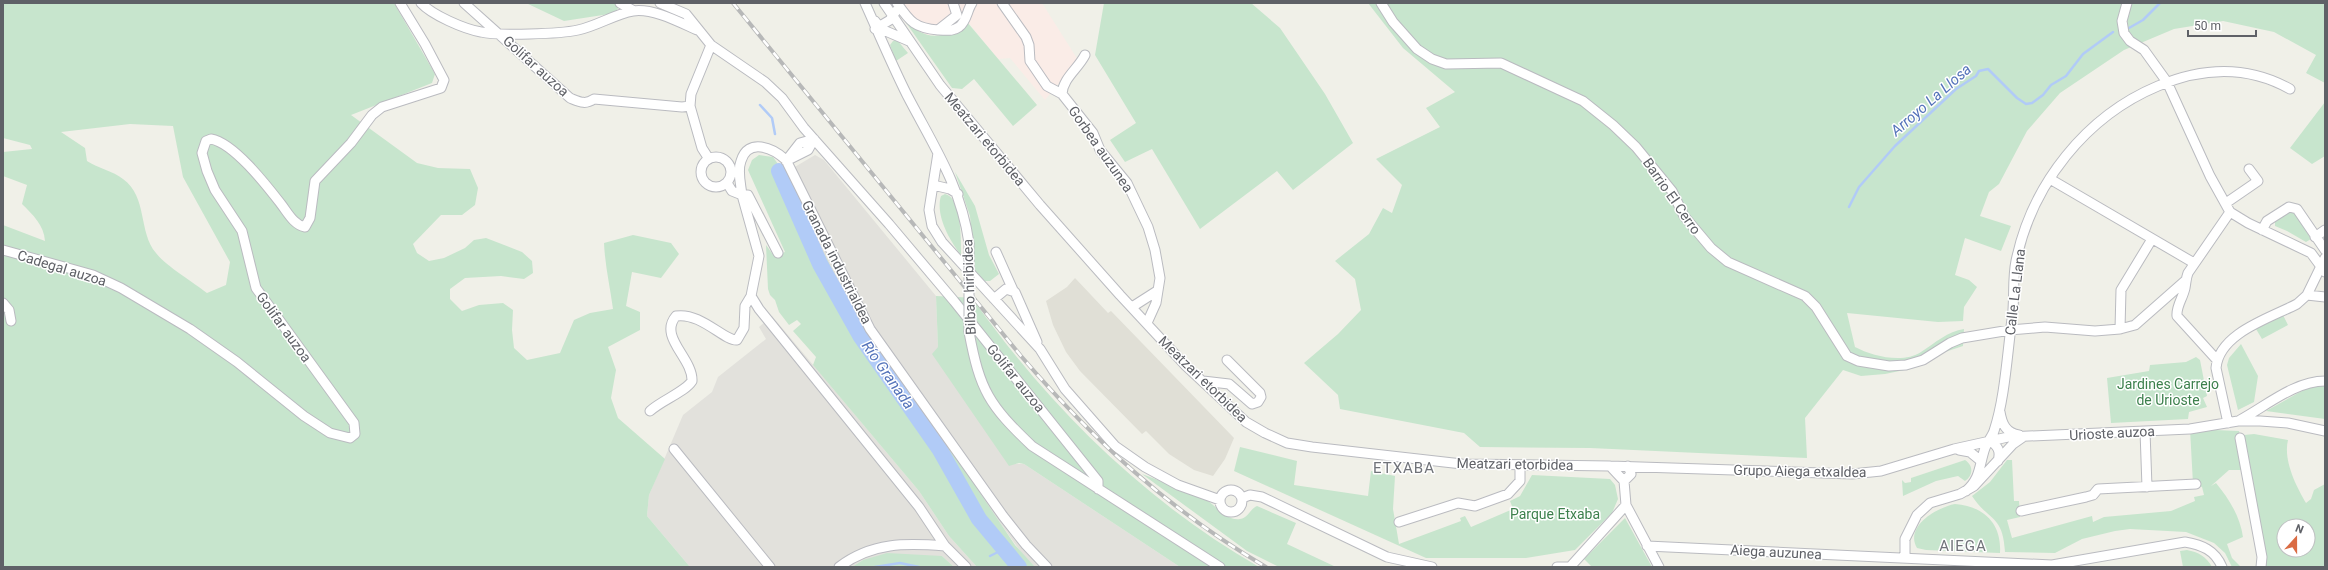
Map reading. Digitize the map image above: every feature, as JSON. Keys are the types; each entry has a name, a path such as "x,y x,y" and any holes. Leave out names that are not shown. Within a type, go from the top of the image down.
{"street":[{"name":"Golifar auzoa","path":"121,288 190,329 237,362 304,416 330,433 350,438 355,434 354,423 256,288 242,231 215,190 207,172 202,153 206,142 211,139 226,145 268,188 295,222 305,227 310,218 315,181 351,143 372,115 382,108 441,88 444,80 400,3"},
{"name":"Golifar auzoa","path":"421,3 426,8 443,18 480,32 500,33 555,33 578,30 634,11"},
{"path":"464,3 500,33"},
{"name":"Golifar auzoa","path":"620,3 634,11 664,15 698,31"},
{"name":"Golifar auzoa","path":"660,3 686,14 698,31 711,45 765,82 782,98 804,128 890,224 1040,408 1098,481 1098,488"},
{"name":"Bilbao hiribidea","path":"866,3 884,46 958,194 965,217 969,243 969,332 976,368 983,389 1007,423 1032,446 1220,567"},
{"name":"Meatzari etorbidea","path":"884,3 940,86 1040,205 1186,366 1204,381 1246,422 1287,443 1462,464 1626,466"},
{"path":"938,30 957,15 953,3"},
{"path":"877,28 890,20 898,5 915,25 926,29 950,31 960,27 972,3"},
{"name":"Gorbea auzunea","path":"1002,3 1026,37 1029,45 1030,61 1047,86 1062,94 1093,133 1100,150 1127,183 1148,227 1155,250 1160,278 1156,303 1147,323"},
{"name":"Barrio El Cerro","path":"1381,3 1393,22 1417,49 1432,59 1446,64 1501,63 1583,101 1613,125 1636,147 1672,191 1684,216 1700,238 1728,262 1805,296 1827,323 1847,356 1874,364 1906,365 1923,360 1950,343 1962,338 2010,330"},
{"path":"2126,3 2122,21 2124,33 2130,41 2144,50 2167,82 2210,176 2230,212 2262,230 2314,255 2323,261 2325,272"},
{"path":"877,28 898,35 912,43"},
{"name":"Golifar auzoa","path":"500,33 570,98 581,103 588,103 594,99 682,107 690,106"},
{"path":"884,46 891,37 898,35"},
{"path":"709,159 702,148 690,106 691,94 711,45"},
{"name":"Gorbea auzunea","path":"1062,94 1062,87 1079,66 1085,55"},
{"name":"Calle La Llana","path":"1966,491 1978,477 1981,461 1993,433 2000,407 2010,330 2013,318 2013,280 2020,244 2033,211 2050,179 2075,144 2101,119 2124,102 2167,82 2200,72 2220,70 2260,76 2290,89"},
{"path":"792,172 804,128"},
{"path":"786,161 798,149 814,139"},
{"path":"650,411 662,401 688,388 692,381 690,366 671,335 670,325 676,316 693,318 714,327 730,340 737,340 742,334 746,306 751,296 759,256 742,195 740,162 745,152 753,147 762,146 771,149 808,150 814,139"},
{"name":"Granada industrialdea","path":"771,149 786,161 870,329 1003,516 1026,545 1047,567"},
{"name":"Golifar auzoa","path":"808,150 819,151 835,161"},
{"path":"938,153 929,210 932,226 942,242 1040,349"},
{"path":"718,157 728,163 731,172 727,183 720,187 713,187 703,180 701,170 709,159 718,157"},
{"path":"2226,203 2258,181 2248,170"},
{"path":"2050,179 2194,263"},
{"path":"727,183 732,191 742,195 748,195 778,253"},
{"path":"933,185 950,189 958,194"},
{"path":"2262,230 2267,221 2289,207 2297,209 2325,250"},
{"path":"2010,330 2045,327 2095,331 2120,329 2135,325 2185,281 2194,263 2230,212"},
{"path":"2315,237 2325,230"},
{"path":"2120,329 2121,290 2152,238"},
{"name":"Cadegal auzoa","path":"3,250 93,275 121,288"},
{"path":"996,252 1040,349 1065,389 1115,446 1145,468 1178,485 1220,500"},
{"path":"2314,255 2325,254"},
{"path":"2228,423 2216,368 2217,360 2236,336 2297,304 2307,295 2323,261"},
{"path":"2185,281 2185,288 2177,310 2177,316 2217,360"},
{"path":"994,299 1006,290 1013,290"},
{"path":"1132,307 1157,291"},
{"path":"2307,295 2325,297"},
{"path":"751,296 764,315 918,507 946,546 966,567"},
{"path":"3,303 9,310 11,321 3,314"},
{"path":"1204,381 1229,384 1248,402 1252,404 1258,402 1261,397 1260,393 1227,360"},
{"name":"Urioste auzoa","path":"2238,421 2295,389 2307,384 2325,380"},
{"path":"2000,407 2002,421 2007,430 2012,434 2024,436"},
{"name":"Urioste auzoa","path":"1993,433 2008,437 2190,429 2238,421 2274,422 2325,431"},
{"path":"2145,431 2147,487"},
{"path":"1993,433 1995,444 2000,452 1998,462"},
{"name":"Grupo Aiega etxaldea","path":"1626,466 1852,474 1881,471 1954,449 1980,443 1993,433"},
{"path":"1904,557 1905,539 1917,515 1930,503 1966,491 1982,480 2013,444 2024,436"},
{"path":"2240,438 2262,557 2261,567"},
{"path":"674,449 770,567"},
{"path":"1954,449 1970,452 1981,461"},
{"path":"1399,522 1458,503 1475,506 1508,494 1520,481 1520,465"},
{"path":"1610,466 1624,478"},
{"path":"1626,466 1624,478 1626,505 1659,567"},
{"path":"1624,478 1644,467"},
{"path":"2022,511 2086,497 2093,494 2098,489 2196,484"},
{"path":"1228,490 1238,492 1242,498 1240,507 1231,512 1224,510 1220,500 1222,494 1228,490"},
{"path":"1242,498 1250,495 1262,497 1387,557 1432,567"},
{"path":"1557,567 1570,567 1626,505"},
{"name":"Aiega auzunea","path":"1648,546 2052,565 2185,542 2200,545 2211,550 2219,560 2222,567"},
{"path":"839,567 864,551 897,544 946,546"}],"shaded area":[{"path":"890,3 1042,3 1078,60 1045,100 1010,58 998,59 968,22 953,33 927,35 911,28"},
{"path":"815,155 824,160 936,296 938,347 1014,464 1024,464 1180,567 1035,567 1023,555 865,333 827,261 783,174"},
{"path":"1075,278 1108,313 1111,311 1234,438 1225,459 1213,476 1194,470 1169,454 1146,431 1142,434 1080,371 1066,352 1053,325 1046,301 1067,287"},
{"path":"772,316 919,491 949,536 977,567 954,567 942,556 863,560 852,567 690,567 647,516 649,495 683,415 712,392 718,377 766,339 759,327"}],"green space":[{"path":"3,3 394,3 435,74 432,83 351,115 417,163 438,168 470,169 478,188 475,205 462,215 441,215 413,244 417,253 429,261 444,258 465,248 474,240 486,238 522,252 532,261 533,273 524,279 501,276 465,278 450,289 450,299 462,311 479,305 503,303 513,310 512,330 514,348 527,360 560,353 574,320 590,313 613,309 606,268 604,243 633,235 671,243 679,254 661,278 632,272 626,306 640,312 640,330 608,347 616,370 611,398 618,418 665,459 649,495 647,516 690,567 3,567 3,225 45,241 43,230 40,225 34,216 22,204 27,185 3,176 3,152 32,149 30,145 3,138","holes":["130,124 173,126 183,177 230,262 226,285 207,293 160,258 150,245 140,205 131,186 119,176 87,161 85,148 61,132"]},
{"path":"526,3 620,3 616,13 564,21"},
{"path":"1104,3 1251,3 1280,28 1325,94 1353,143 1293,190 1277,171 1200,229 1152,149 1125,162 1110,140 1136,123 1095,55"},
{"path":"1368,3 2325,3 2325,83 2306,73 2316,55 2274,32 2223,21 2174,29 2124,50 2060,93 2027,131 1999,184 1989,192 1980,216 2011,226 2001,251 1965,238 1955,275 1969,280 1977,287 1964,307 1963,321 1938,322 1847,313 1855,347 1879,356 1905,358 1914,356 1952,332 1964,329 1963,346 1942,353 1914,368 1885,374 1861,376 1843,370 1805,418 1807,458 1590,448 1480,447 1464,433 1340,409 1338,395 1304,363 1338,334 1361,310 1355,279 1335,261 1369,234 1383,208 1392,213 1402,185 1376,159 1440,127 1426,108 1455,92 1403,48"},
{"path":"902,17 918,31 933,36 949,33 967,22 1037,105 1013,126 974,79 962,89 952,88"},
{"path":"897,40 908,53 896,61 890,45 893,41"},
{"path":"2325,102 2325,156 2312,164 2290,148"},
{"path":"759,155 773,157 778,164 865,333 972,481 1015,545 1035,567 977,567 949,536 919,491 813,365 816,357 793,331 801,324 797,320 789,325 779,312 775,300 770,295 768,289 766,245 774,256 785,252 748,170 752,160"},
{"path":"955,172 975,206 989,255 999,274 990,281 985,281 975,272 970,216"},
{"path":"945,194 951,197 958,211 961,255 952,243 942,219 940,203 941,196"},
{"path":"2289,212 2295,213 2311,239 2306,242 2275,226 2275,222"},
{"path":"936,296 977,298 975,302 1035,379 1103,450 1139,483 1178,513 1217,541 1259,567 1180,567 1024,464 1019,463 1009,466 932,354 938,347"},
{"path":"2283,315 2288,325 2262,339 2256,329"},
{"path":"2241,344 2258,376 2254,402 2238,410 2227,365 2229,358"},
{"name":"Jardines Carrejo de Urioste","path":"2196,357 2200,360 2207,396 2203,398 2207,407 2189,412 2188,419 2111,423 2107,378 2149,371 2150,365 2186,362"},
{"path":"2325,385 2325,419 2266,411 2309,387"},
{"path":"2190,429 2239,431 2246,470 2229,470 2211,486 2216,483 2237,515 2243,537 2227,544 2232,558 2241,567 2232,567 2225,553 2214,543 2186,532 2130,529 2082,539 2055,553 2005,552 2004,540 1998,524 1972,496 1990,482 2007,460 2012,460 2014,501 2019,501 2020,517 2007,520 2012,538 2092,516 2093,522 2104,517 2171,511 2195,501 2194,497 2204,495 2202,487 2193,484"},
{"path":"2254,434 2288,440 2287,456 2291,473 2306,503 2311,499 2314,490 2325,484 2325,567 2265,567 2267,561 2244,435"},
{"name":"Parque Etxaba","path":"1240,447 1297,461 1294,485 1368,496 1371,471 1395,476 1393,509 1399,544 1461,521 1460,518 1465,516 1471,527 1513,509 1510,501 1520,496 1532,475 1610,479 1615,485 1618,499 1612,513 1575,550 1526,558 1426,558 1234,471"},
{"path":"1965,460 1971,467 1971,473 1965,481 1958,476 1936,481 1903,496 1902,480 1905,483 1911,482 1911,478"},
{"path":"1142,474 1206,500 1230,518 1243,518 1257,506 1296,523 1287,544 1336,567 1279,567 1247,551"},
{"path":"1955,504 1974,508 1989,518 1998,533 2000,553 1926,550 1917,548 1914,540 1915,532 1919,525 1932,513"},
{"path":"1625,518 1652,567 1592,567 1584,559"},
{"path":"2187,550 2195,552 2208,560 2212,567 2183,567 2180,551"},
{"path":"887,553 942,556 954,567 852,567 863,560"}],"waterway":[{"name":"Arroyo La Llosa","path":"2129,28 2143,20 2160,3"},
{"name":"Arroyo La Llosa","path":"1849,207 1859,187 1895,146 1956,89 1976,76 1979,71 1988,69 2017,98 2026,104 2032,103 2043,95 2051,85 2066,76 2083,54 2113,32"},
{"path":"760,105 772,118 775,134"},
{"name":"Río Granada","path":"779,171 820,264 861,337 940,450 979,519 1019,567"},
{"path":"990,556 1004,549"},
{"path":"875,567 900,563 919,567"}],"railway":[{"path":"733,3 1021,356 1076,417 1134,472 1165,498 1197,522 1266,567"}],"district":[{"name":"ETXABA","path":"1404,468"},
{"name":"AIEGA","path":"1963,546"}]}
